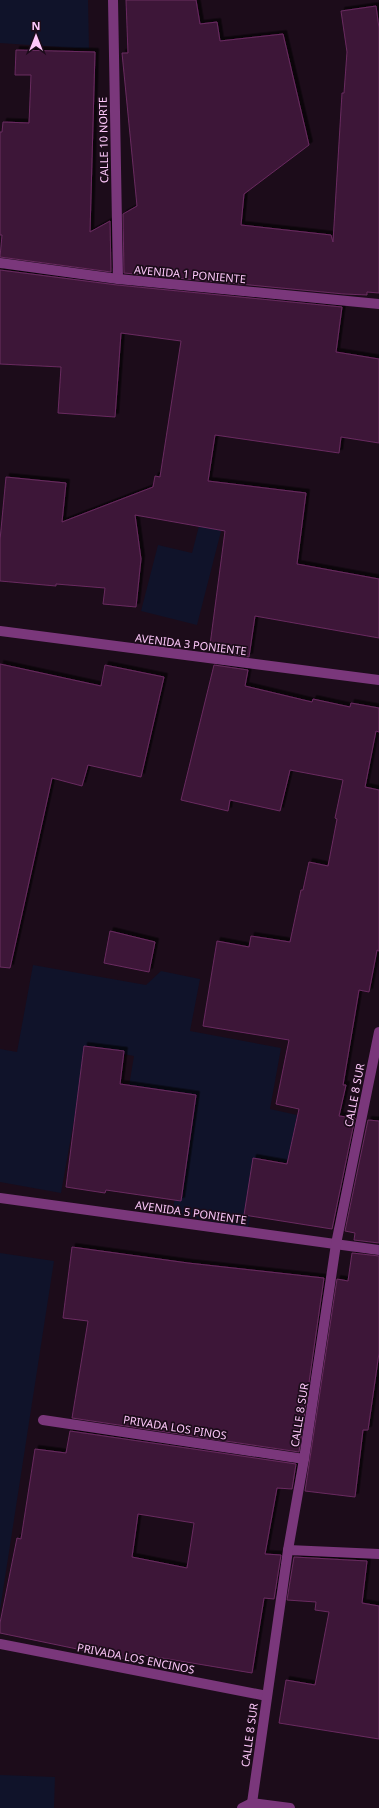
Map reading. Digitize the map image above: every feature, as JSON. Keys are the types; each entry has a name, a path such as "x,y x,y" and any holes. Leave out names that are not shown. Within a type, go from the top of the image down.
{"street":[{"name":"CALLE 10 NORTE","path":"113,0 118,280"},
{"name":"AVENIDA 1 PONIENTE","path":"0,263 118,280 379,304"},
{"name":"AVENIDA 3 PONIENTE","path":"0,631 379,680"},
{"name":"CALLE 8 SUR","path":"252,1803 288,1550 304,1459 336,1244 379,1032"},
{"name":"AVENIDA 5 PONIENTE","path":"0,1198 379,1250"},
{"name":"PRIVADA LOS PINOS","path":"43,1420 304,1459"},
{"path":"288,1550 379,1554"},
{"name":"PRIVADA LOS ENCINOS","path":"0,1644 267,1696"},
{"path":"242,1808 252,1803 290,1808"}],"shaded area":[{"path":"0,0 88,0 89,49 0,43"},
{"path":"207,495 229,500 197,625 141,611 158,545 192,553"},
{"path":"33,965 146,985 161,971 200,979 190,1031 281,1048 270,1109 297,1115 288,1163 261,1158 248,1228 172,1214 193,1098 129,1086 134,1056 87,1047 61,1193 0,1182 0,1049 17,1052"},
{"path":"0,1253 54,1261 0,1610"},
{"path":"0,1775 55,1777 54,1808 0,1808"}],"building":[{"path":"126,0 196,0 200,24 217,22 220,41 283,34 309,145 244,194 241,225 331,235 333,242 342,93 344,93 347,52 341,11 376,6 379,28 379,293 367,292 367,295 344,294 124,273 123,214 137,206 122,53 128,53"},
{"path":"16,50 95,52 90,232 110,221 111,272 0,257 2,235 0,235 0,132 2,132 3,122 29,123 31,75 15,75"},
{"path":"0,270 117,285 342,307 336,352 379,359 379,443 341,437 339,453 215,435 208,481 306,493 297,564 379,579 379,638 255,616 249,657 217,652 218,646 210,645 225,531 135,515 141,559 136,607 103,604 105,588 56,584 56,586 0,581 0,540 6,477 66,483 62,522 153,487 155,476 160,477 181,341 121,333 115,417 58,413 61,367 0,364"},
{"path":"0,664 101,686 105,665 164,677 141,777 88,765 82,786 52,778 10,968 0,967"},
{"path":"214,665 248,670 245,686 312,702 313,699 350,707 351,703 379,708 379,732 376,731 365,787 379,790 379,951 377,950 369,992 359,990 343,1085 346,1085 339,1116 355,1118 332,1229 244,1215 253,1158 287,1164 299,1109 276,1104 289,1040 203,1026 217,941 249,947 251,936 290,942 301,890 303,890 309,862 328,866 337,819 335,818 343,780 290,770 280,811 230,800 228,811 181,800"},
{"path":"110,931 155,942 149,972 104,963"},
{"path":"84,1046 124,1051 120,1084 196,1095 181,1201 106,1190 105,1193 66,1187"},
{"path":"368,1120 379,1121 379,1243 354,1240 355,1233 345,1231"},
{"path":"72,1247 188,1263 324,1278 299,1452 72,1418 88,1321 63,1318"},
{"path":"352,1253 379,1256 379,1353 368,1430 363,1430 355,1497 305,1491 337,1279 348,1281"},
{"path":"70,1431 296,1464 292,1489 277,1488 265,1554 281,1555 274,1599 264,1598 252,1673 132,1653 130,1660 0,1633 0,1623 17,1538 21,1539 35,1449 66,1453","holes":["138,1514 194,1523 187,1568 132,1557"]},
{"path":"294,1557 367,1561 362,1603 379,1606 379,1739 279,1723 286,1680 315,1685 329,1612 315,1610 316,1602 287,1600"}]}
